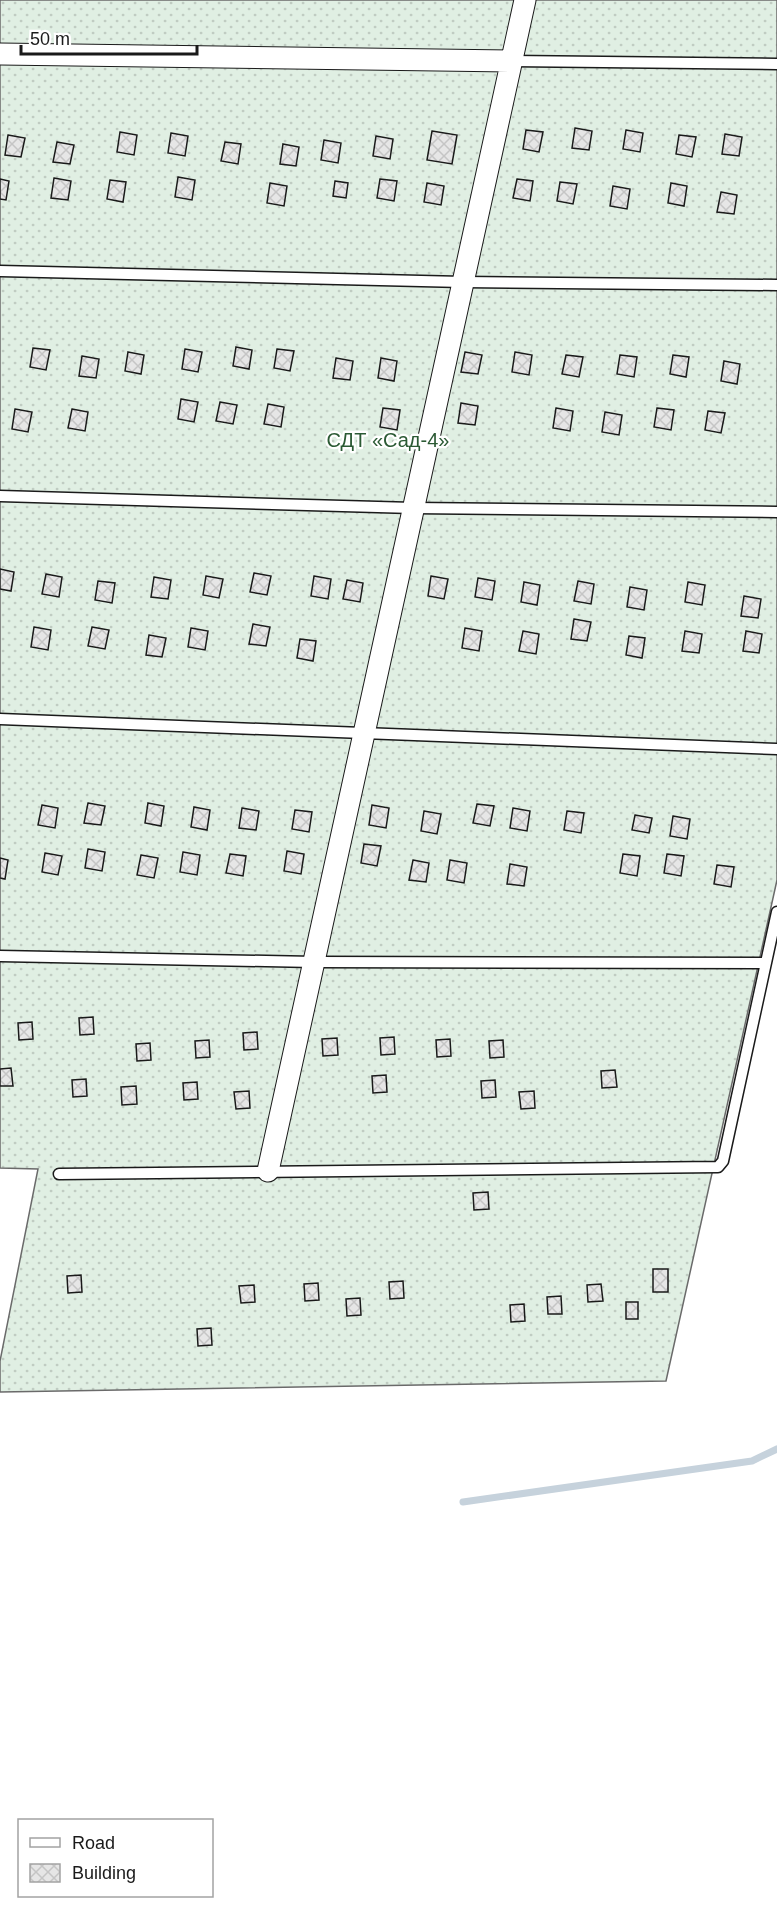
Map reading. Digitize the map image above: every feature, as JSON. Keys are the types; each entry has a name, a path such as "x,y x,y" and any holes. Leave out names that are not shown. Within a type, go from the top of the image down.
{"street":[{"path":"268,1171 525,0"},
{"path":"0,54 511,61"}],"lane":[{"path":"511,61 777,64"},
{"path":"0,271 463,282 777,285"},
{"path":"0,496 413,508 777,512"},
{"path":"0,718 364,735 777,749"},
{"path":"59,1174 718,1167 723,1161 777,912"},
{"path":"0,956 314,962 765,963"}],"green space":[{"name":"СДТ «Сад-4»","path":"0,0 777,0 777,880 666,1381 0,1392 0,1361 38,1169 0,1168"}],"building":[{"path":"575,128 592,131 589,150 572,148"},
{"path":"526,130 543,132 539,152 523,149"},
{"path":"626,130 643,133 640,152 623,149"},
{"path":"432,131 457,135 452,164 427,160"},
{"path":"120,132 137,135 134,155 117,152"},
{"path":"171,133 188,136 185,156 168,153"},
{"path":"725,134 742,137 739,156 722,154"},
{"path":"8,135 25,138 21,157 5,155"},
{"path":"679,135 696,137 692,157 676,154"},
{"path":"376,136 393,139 390,159 373,156"},
{"path":"324,140 341,143 338,163 321,160"},
{"path":"57,142 74,145 70,164 53,162"},
{"path":"225,142 241,144 238,164 221,161"},
{"path":"283,144 299,147 296,166 280,164"},
{"path":"178,177 195,180 192,200 175,197"},
{"path":"54,178 71,181 68,200 51,198"},
{"path":"0,179 9,181 6,200 0,199"},
{"path":"380,179 397,181 394,201 377,198"},
{"path":"517,179 533,181 530,201 513,198"},
{"path":"110,180 126,182 123,202 107,199"},
{"path":"335,181 348,183 346,198 333,196"},
{"path":"560,182 577,184 573,204 557,201"},
{"path":"270,183 287,186 284,206 267,203"},
{"path":"427,183 444,186 441,205 424,202"},
{"path":"671,183 687,186 684,206 668,203"},
{"path":"613,186 630,189 627,209 610,206"},
{"path":"721,192 737,195 734,214 717,212"},
{"path":"236,347 252,350 249,369 233,366"},
{"path":"33,348 50,350 46,370 30,367"},
{"path":"185,349 202,352 198,372 182,369"},
{"path":"277,349 294,351 290,371 274,368"},
{"path":"128,352 144,355 141,374 125,371"},
{"path":"465,352 482,355 478,374 461,372"},
{"path":"515,352 532,355 529,375 512,372"},
{"path":"566,355 583,357 579,377 562,374"},
{"path":"620,355 637,357 634,377 617,374"},
{"path":"673,355 689,357 686,377 670,374"},
{"path":"82,356 99,359 96,378 79,376"},
{"path":"336,358 353,361 350,380 333,378"},
{"path":"381,358 397,361 394,381 378,378"},
{"path":"724,361 740,364 737,384 721,381"},
{"path":"181,399 198,402 194,422 178,419"},
{"path":"220,402 237,405 233,424 216,421"},
{"path":"461,403 478,406 475,425 458,423"},
{"path":"268,404 284,407 281,427 264,424"},
{"path":"383,408 400,410 397,430 380,427"},
{"path":"556,408 573,411 570,431 553,428"},
{"path":"657,408 674,410 671,430 654,427"},
{"path":"15,409 32,412 28,432 12,429"},
{"path":"72,409 88,412 85,431 68,428"},
{"path":"708,411 725,413 721,433 705,430"},
{"path":"605,412 622,415 619,435 602,432"},
{"path":"0,569 14,572 11,591 0,589"},
{"path":"254,573 271,576 267,595 250,592"},
{"path":"46,574 62,577 59,597 42,594"},
{"path":"206,576 223,579 219,598 203,595"},
{"path":"314,576 331,579 328,599 311,596"},
{"path":"431,576 448,579 444,599 428,596"},
{"path":"154,577 171,580 168,599 151,597"},
{"path":"478,578 495,581 492,600 475,597"},
{"path":"347,580 363,583 360,602 343,599"},
{"path":"98,581 115,583 112,603 95,600"},
{"path":"578,581 594,584 591,604 574,601"},
{"path":"524,582 540,585 537,605 521,602"},
{"path":"688,582 705,585 702,605 685,602"},
{"path":"630,587 647,590 644,610 627,607"},
{"path":"744,596 761,599 758,618 741,616"},
{"path":"574,619 591,622 587,641 571,639"},
{"path":"253,624 270,627 266,646 249,644"},
{"path":"34,627 51,630 48,650 31,647"},
{"path":"92,627 109,630 105,649 88,646"},
{"path":"191,628 208,631 205,650 188,647"},
{"path":"465,628 482,631 479,651 462,648"},
{"path":"523,631 539,634 536,654 519,651"},
{"path":"685,631 702,634 699,653 682,651"},
{"path":"746,631 762,634 759,653 743,651"},
{"path":"149,635 166,638 162,657 146,655"},
{"path":"629,636 645,638 642,658 626,655"},
{"path":"300,639 316,641 313,661 297,658"},
{"path":"88,803 105,806 101,825 84,823"},
{"path":"148,803 164,806 161,826 145,823"},
{"path":"477,804 494,806 490,826 473,823"},
{"path":"42,805 58,808 55,828 38,825"},
{"path":"372,805 389,808 386,828 369,825"},
{"path":"194,807 210,810 207,830 191,827"},
{"path":"242,808 259,811 256,830 239,828"},
{"path":"513,808 530,811 527,831 510,828"},
{"path":"295,810 312,812 309,832 292,829"},
{"path":"424,811 441,814 437,834 421,831"},
{"path":"567,811 584,813 581,833 564,830"},
{"path":"635,815 652,818 649,833 632,830"},
{"path":"673,816 690,819 687,839 670,836"},
{"path":"364,844 381,846 377,866 361,863"},
{"path":"88,849 105,852 102,871 85,868"},
{"path":"287,851 304,854 301,874 284,871"},
{"path":"183,852 200,855 197,875 180,872"},
{"path":"45,853 62,856 58,875 42,872"},
{"path":"230,854 246,856 243,876 226,873"},
{"path":"623,854 640,856 637,876 620,873"},
{"path":"667,854 684,856 681,876 664,873"},
{"path":"141,855 158,858 154,878 137,875"},
{"path":"0,858 8,860 5,879 0,878"},
{"path":"413,860 429,863 426,882 409,880"},
{"path":"450,860 467,863 464,883 447,880"},
{"path":"510,864 527,867 524,886 507,884"},
{"path":"717,865 734,867 731,887 714,884"},
{"path":"93,1017 94,1034 80,1035 79,1018"},
{"path":"32,1022 33,1039 19,1040 18,1023"},
{"path":"257,1032 258,1049 244,1050 243,1033"},
{"path":"394,1037 395,1054 381,1055 380,1038"},
{"path":"337,1038 338,1055 323,1056 322,1039"},
{"path":"450,1039 451,1056 437,1057 436,1040"},
{"path":"209,1040 210,1057 196,1058 195,1041"},
{"path":"503,1040 504,1057 490,1058 489,1041"},
{"path":"150,1043 151,1060 137,1061 136,1044"},
{"path":"11,1068 13,1086 0,1086 0,1069"},
{"path":"615,1070 617,1087 602,1088 601,1071"},
{"path":"386,1075 387,1092 373,1093 372,1076"},
{"path":"86,1079 87,1096 73,1097 72,1080"},
{"path":"495,1080 496,1097 482,1098 481,1081"},
{"path":"197,1082 198,1099 184,1100 183,1083"},
{"path":"136,1086 137,1104 122,1105 121,1087"},
{"path":"249,1091 250,1108 236,1109 234,1092"},
{"path":"534,1091 535,1108 521,1109 519,1092"},
{"path":"488,1192 489,1209 474,1210 473,1193"},
{"path":"653,1269 668,1269 668,1292 653,1292"},
{"path":"81,1275 82,1292 68,1293 67,1276"},
{"path":"403,1281 404,1298 390,1299 389,1282"},
{"path":"318,1283 319,1300 305,1301 304,1284"},
{"path":"601,1284 603,1301 588,1302 587,1285"},
{"path":"254,1285 255,1302 241,1303 239,1286"},
{"path":"561,1296 562,1314 548,1314 547,1297"},
{"path":"360,1298 361,1315 347,1316 346,1299"},
{"path":"626,1302 638,1302 638,1319 626,1319"},
{"path":"524,1304 525,1321 511,1322 510,1305"},
{"path":"211,1328 212,1345 198,1346 197,1329"}],"waterway":[{"path":"463,1502 752,1461 777,1449"}]}
